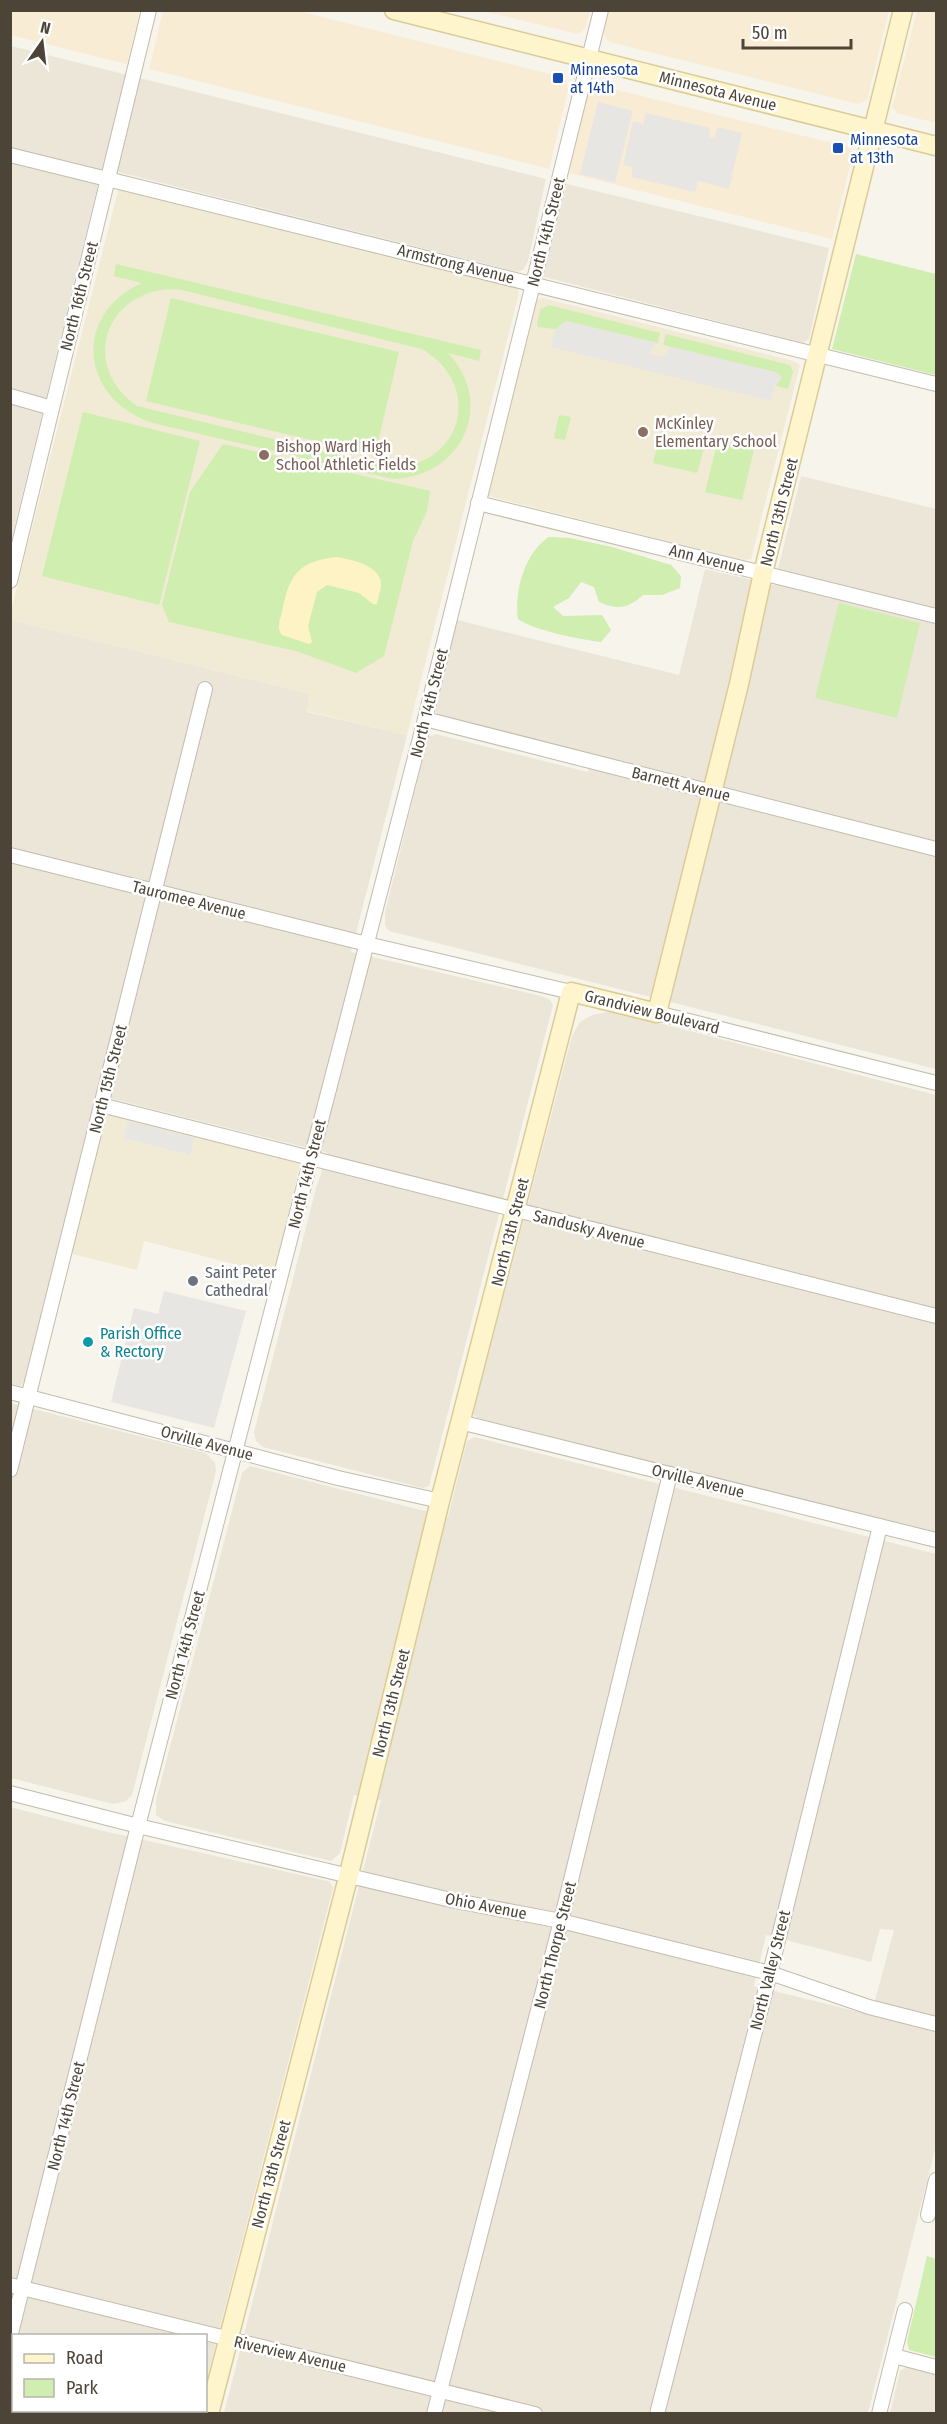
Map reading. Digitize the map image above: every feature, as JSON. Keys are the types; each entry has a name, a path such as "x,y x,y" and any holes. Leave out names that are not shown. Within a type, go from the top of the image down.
{"street":[{"name":"North 16th Street","path":"10,581 149,10"},
{"name":"Minnesota Avenue","path":"394,10 936,146"},
{"name":"North 14th Street","path":"10,2337 17,2287 425,719 601,10"},
{"name":"North 13th Street","path":"657,1013 740,684 763,573 903,10"},
{"name":"Armstrong Avenue","path":"10,154 936,384"},
{"path":"10,396 52,408"},
{"name":"Ann Avenue","path":"478,503 936,616"},
{"name":"North 15th Street","path":"10,1470 206,689"},
{"name":"Barnett Avenue","path":"425,719 936,849"},
{"name":"Tauromee Avenue","path":"10,855 367,944"},
{"name":"Grandview Boulevard","path":"367,944 572,992 936,1083"},
{"name":"North 13th Street","path":"209,2414 350,1874 440,1501 572,992"},
{"name":"Sandusky Avenue","path":"101,1105 936,1316"},
{"name":"Orville Avenue","path":"10,1392 440,1501"},
{"name":"Orville Avenue","path":"460,1422 936,1540"},
{"name":"North Thorpe Street","path":"434,2414 561,1921 670,1474"},
{"name":"North Valley Street","path":"657,2414 770,1973 880,1526"},
{"path":"10,1793 138,1826"},
{"name":"Ohio Avenue","path":"138,1826 350,1874 451,1900 561,1921 770,1973 869,2007 936,2024"},
{"path":"928,2215 936,2180"},
{"name":"Riverview Avenue","path":"17,2287 535,2414"},
{"path":"879,2414 905,2310"},
{"path":"894,2356 936,2367"}],"shaded area":[{"path":"11,10 140,11 127,64 11,35"},
{"path":"295,10 566,78 568,90 549,169 149,69 163,11"},
{"path":"590,10 586,26 582,32 577,34 483,11"},
{"path":"608,11 889,11 867,100 858,104 609,42 603,33"},
{"path":"917,11 936,11 936,123 897,113 892,107"},
{"path":"11,46 546,179 528,261 524,269 518,272 102,168 11,541"},
{"path":"596,85 849,147 853,153 832,239 569,173 588,90"},
{"path":"598,102 633,111 615,183 580,174"},
{"path":"646,113 710,128 709,139 715,137 717,127 742,133 729,189 698,181 695,192 631,177 633,167 623,165 633,121 643,124"},
{"path":"567,184 829,248 809,339 803,343 544,277 542,272"},
{"name":"Bishop Ward High School Athletic Fields","path":"119,187 516,285 519,293 407,735 306,711 310,694 11,620 11,611"},
{"name":"McKinley Elementary School","path":"543,298 794,361 800,365 751,559 743,560 488,496 536,303 538,299"},
{"path":"566,321 656,343 650,354 663,357 671,347 778,373 782,378 775,385 771,401 551,347 555,331"},
{"path":"801,476 936,509 936,1069 389,931 385,926 385,913 428,737 436,734 588,772 592,755 438,716 435,709 457,620 679,675 705,569 774,585"},
{"path":"11,620 310,694 307,712 407,735 351,952 541,996 550,1000 553,1005 429,1486 423,1488 263,1447 256,1441 254,1432 316,1188 328,1153 97,1095 24,1382 20,1386 11,1383"},
{"path":"607,1012 628,1015 936,1095 936,1535 477,1418 473,1414 572,1036 580,1022 592,1015"},
{"path":"105,1111 301,1160 274,1274 144,1241 137,1270 68,1253"},
{"path":"128,1121 194,1138 190,1155 124,1138"},
{"path":"164,1291 246,1311 214,1428 111,1402 134,1308 158,1314"},
{"path":"10,1403 206,1453 215,1463 216,1471 132,1795 126,1801 113,1804 11,1778"},
{"path":"475,1437 936,1554 936,2146 868,2413 224,2413 381,1800 354,1795 340,1853 331,1861 165,1821 156,1815 156,1800 242,1473 250,1466 448,1517 467,1441","holes":["880,1929 894,1930 871,2015 754,1986 766,1935 871,1962"]},
{"path":"10,1807 99,1830 330,1882 333,1888 207,2377 207,2334 12,2334 12,2412 197,2413 11,2413"},
{"path":"906,2367 936,2375 936,2413 890,2413 900,2371"}],"green space":[{"path":"856,254 936,274 936,375 832,349"},
{"path":"116,264 481,350 479,361 448,353 462,373 469,394 470,415 464,434 453,452 437,466 417,475 393,479 157,424 132,414 113,398 100,379 94,358 95,337 103,316 119,298 142,283 114,276","holes":["170,289 182,290 422,349 441,364 453,382 458,401 457,420 450,438 436,452 418,463 394,468 137,406 120,390 109,372 105,353 107,335 115,318 129,304 147,294"]},
{"path":"171,298 399,352 375,455 146,401"},
{"path":"549,305 660,333 658,343 566,321 556,329 538,327 541,309"},
{"path":"666,334 790,365 793,372 788,389 777,386 776,384 782,378 778,373 663,345"},
{"path":"83,412 200,441 159,605 42,576"},
{"path":"559,415 571,417 565,440 554,438"},
{"path":"660,433 705,444 697,473 653,463"},
{"path":"718,440 754,449 742,500 705,492"},
{"path":"223,444 430,491 427,511 413,541 384,656 356,673 296,651 169,622 162,605 190,492"},
{"path":"549,537 570,538 612,547 671,565 681,576 680,588 662,595 643,595 632,603 617,607 599,602 594,587 581,582 569,598 553,607 563,616 602,615 611,630 601,642 570,637 534,627 518,619 518,596 523,573 533,552"},
{"path":"839,603 920,623 897,718 815,698"},
{"path":"927,2256 936,2259 936,2357 909,2350 907,2342"}],"sand":[{"path":"337,557 364,564 376,572 381,584 377,604 373,604 359,593 327,585 317,592 308,626 312,642 309,644 282,635 279,624 292,579 304,566"}],"place":[{"name":"Minnesota at 14th","path":"558,78"},
{"name":"Minnesota at 13th","path":"838,148"},
{"name":"McKinley Elementary School","path":"643,432"},
{"name":"Bishop Ward High School Athletic Fields","path":"264,455"},
{"name":"Saint Peter Cathedral","path":"193,1281"},
{"name":"Parish Office & Rectory","path":"88,1342"}]}
